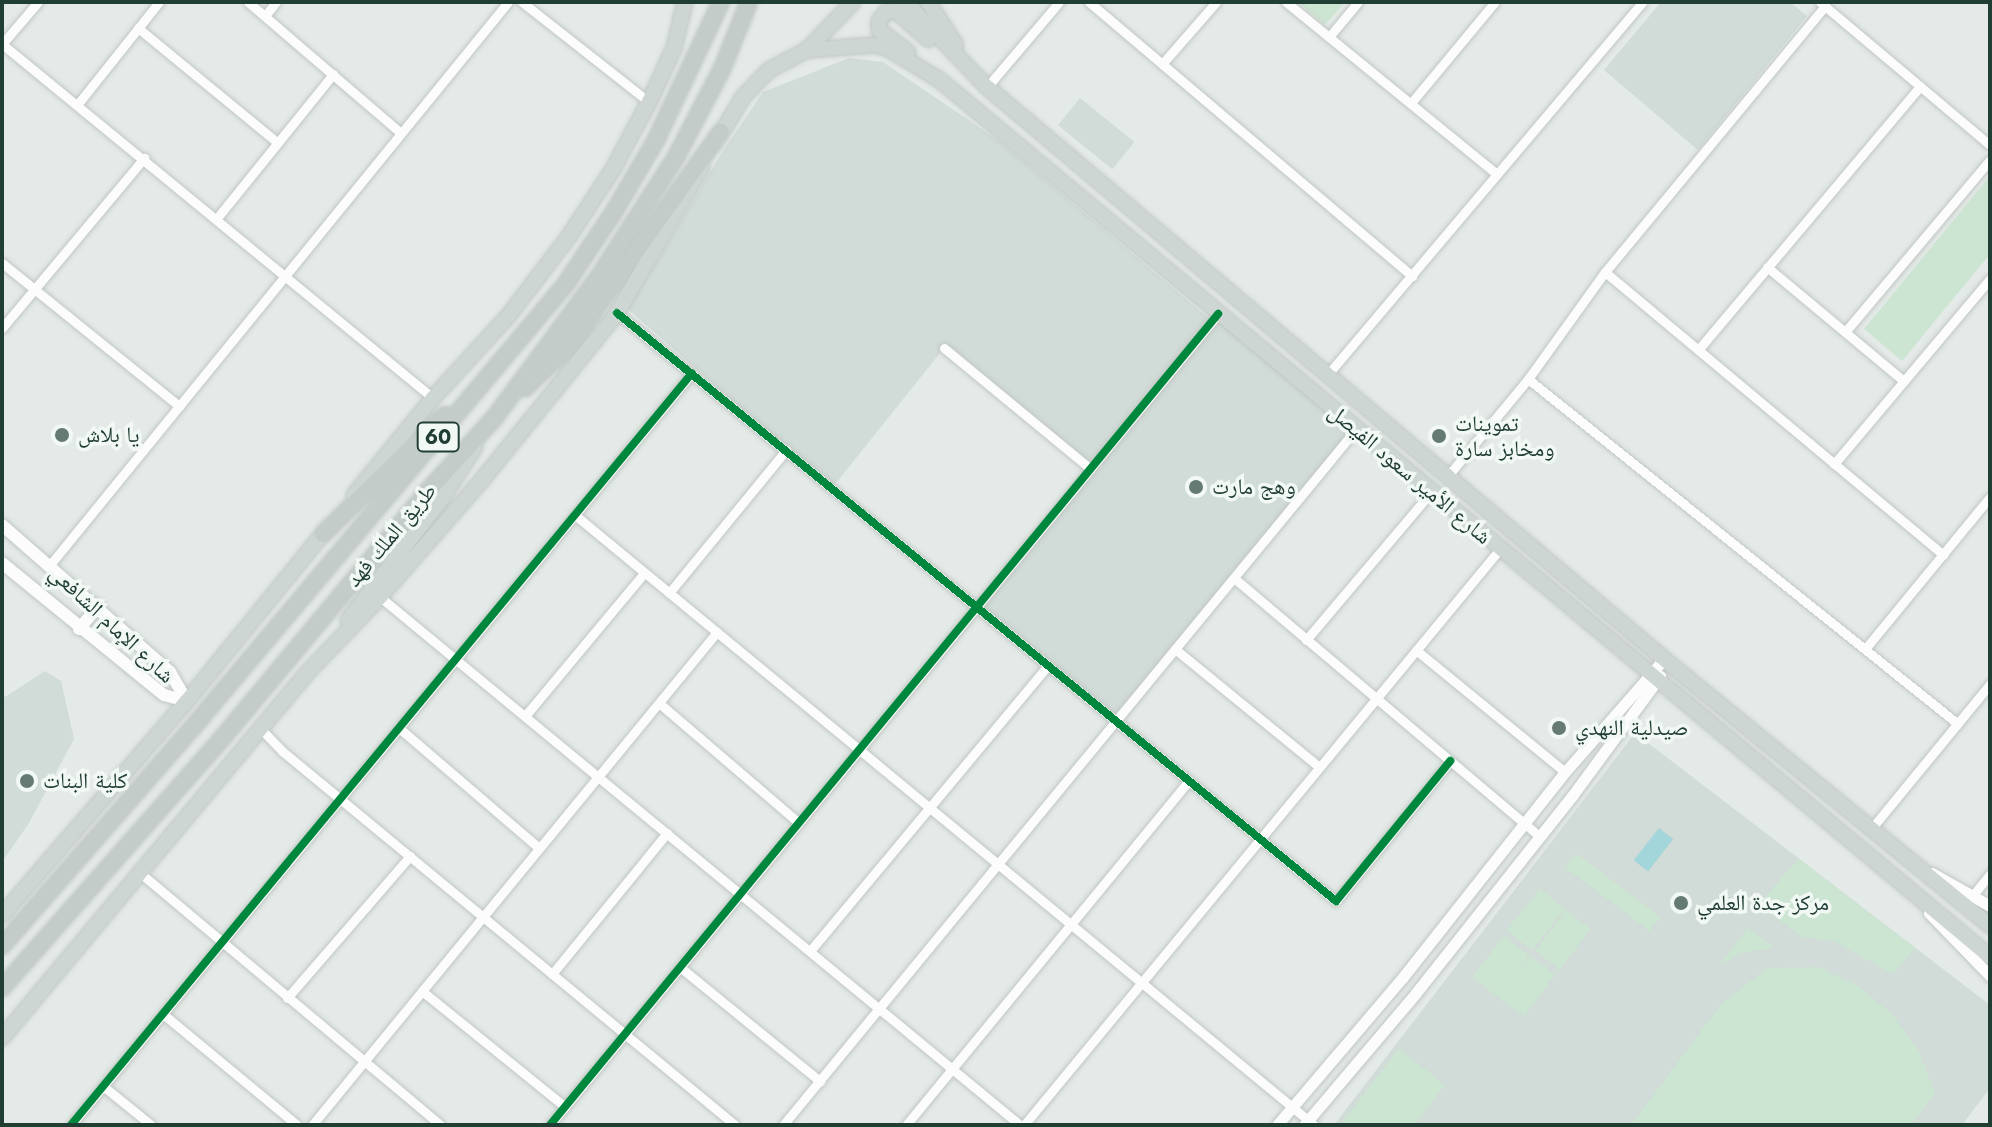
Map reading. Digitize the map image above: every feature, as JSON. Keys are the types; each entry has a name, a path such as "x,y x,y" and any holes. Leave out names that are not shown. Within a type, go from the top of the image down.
{"highway":[{"name":"طريق الملك فهد","path":"2,946 199,720 565,285 615,210 656,140 721,2"},
{"name":"طريق الملك فهد","path":"2,988 224,736 427,492 495,417 598,278 676,157 722,69 749,2"},
{"path":"495,417 568,347 721,132"},
{"path":"323,534 517,344"}],"main road":[{"path":"674,48 675,2"},
{"path":"4,913 187,701 433,398 509,315 570,235 613,169 649,102 674,48 685,2"},
{"path":"306,674 380,597 482,480 617,313 743,97 769,70 807,50 853,2"},
{"name":"شارع الأمير سعود الفيصل","path":"906,2 987,87 1664,659 1990,926"},
{"path":"928,2 987,87"},
{"path":"941,81 879,30 881,15 890,9 896,11 987,87"},
{"name":"شارع الأمير سعود الفيصل","path":"807,50 875,45 887,48 941,81 1990,957"},
{"path":"2,1038 306,674 443,497 495,417"},
{"name":"شارع الإمام الشافعي","path":"2,525 170,672 187,701"},
{"name":"شارع الإمام الشافعي","path":"2,563 79,629 164,695 187,701"},
{"path":"79,629 98,606"},
{"path":"2,1025 90,933"}],"street":[{"path":"38,2 2,44 286,274 433,398"},
{"path":"77,105 159,2"},
{"path":"248,2 401,133"},
{"path":"265,16 276,2"},
{"path":"49,566 508,2"},
{"path":"522,2 649,102"},
{"path":"987,87 1059,2"},
{"path":"1089,2 1412,276"},
{"path":"1162,64 1216,2"},
{"path":"1286,2 1497,174"},
{"path":"1329,37 1358,2"},
{"path":"1411,103 1495,2"},
{"path":"1329,373 1642,2"},
{"path":"1447,477 1528,379 1605,272 1822,4 1990,145"},
{"path":"138,28 278,143"},
{"path":"217,218 333,74"},
{"path":"1698,350 1920,86"},
{"path":"2,328 144,158"},
{"path":"1845,332 1990,160"},
{"path":"2,263 179,406"},
{"path":"1767,267 1904,381"},
{"path":"1605,272 1943,555"},
{"path":"1834,464 1904,381 1986,292 1990,279"},
{"path":"617,313 1336,901 1450,761"},
{"path":"550,1125 1218,314"},
{"path":"944,348 1091,469"},
{"path":"71,1125 692,373"},
{"path":"1528,379 1958,724"},
{"path":"783,1125 1357,428"},
{"path":"669,593 786,450"},
{"path":"1306,640 1431,492"},
{"path":"1865,649 1990,497"},
{"path":"575,515 1309,1123 1540,837 1664,659"},
{"path":"380,597 1022,1125 1499,550"},
{"path":"525,716 644,573"},
{"path":"1234,578 1540,837"},
{"path":"312,1125 717,632"},
{"path":"1175,649 1319,767"},
{"path":"1416,650 1565,772"},
{"path":"810,951 1048,665"},
{"path":"1277,1125 1442,928 1565,772 1654,676"},
{"path":"1871,829 1990,684"},
{"path":"659,703 799,823"},
{"path":"399,728 539,848"},
{"path":"261,729 341,799 735,1125"},
{"path":"906,1125 1189,781"},
{"path":"552,974 667,833"},
{"path":"287,998 410,856"},
{"path":"1913,863 1990,906"},
{"path":"139,872 440,1125"},
{"path":"1973,895 1990,874"},
{"path":"1904,886 1990,976"},
{"path":"1442,928 1459,939"},
{"path":"680,967 820,1081"},
{"path":"422,991 565,1107"},
{"path":"163,1014 297,1125"},
{"path":"103,1086 151,1125"}],"shaded area":[{"path":"1661,2 1790,2 1807,16 1698,150 1604,70"},
{"path":"849,58 883,62 998,140 1212,321 1218,314 1357,428 1116,721 977,607 1091,469 944,348 832,488 628,309 721,154 763,92"},
{"path":"1080,98 1134,142 1112,169 1058,125"},
{"name":"كلية البنات","path":"45,671 61,681 74,739 29,823 2,862 2,694 5,697"},
{"name":"مركز جدة العلمي","path":"1635,733 1990,1005 1990,1088 1962,1125 1334,1125"}],"green space":[{"path":"1298,2 1345,2 1325,25"},
{"path":"1990,176 1990,254 1902,361 1864,329"},
{"path":"1576,853 1661,917 1650,931 1565,867"},
{"path":"1799,859 1915,948 1893,974 1835,942 1802,937 1758,904"},
{"path":"1540,889 1565,909 1532,950 1507,930"},
{"path":"1566,910 1591,929 1560,969 1535,951"},
{"path":"1748,927 1774,948 1741,953 1719,966"},
{"path":"1504,936 1529,955 1514,977 1530,956 1555,975 1524,1017 1472,977"},
{"path":"1819,967 1858,986 1892,1014 1919,1051 1935,1093 1911,1125 1631,1125 1722,1003 1768,968"},
{"path":"1399,1049 1445,1085 1414,1125 1346,1125 1342,1122"}],"water":[{"path":"1659,828 1673,839 1648,871 1634,860"}],"cycle path":[{"path":"617,313 1336,901 1450,761"},
{"path":"550,1125 1218,314"},
{"path":"71,1125 692,373"}],"place":[{"name":"يا بلاش","path":"62,435"},
{"name":"تموينات ومخابز سارة","path":"1439,436"},
{"name":"وهج مارت","path":"1196,487"},
{"name":"صيدلية النهدي","path":"1559,728"},
{"name":"كلية البنات","path":"27,781"},
{"name":"مركز جدة العلمي","path":"1681,903"}]}
